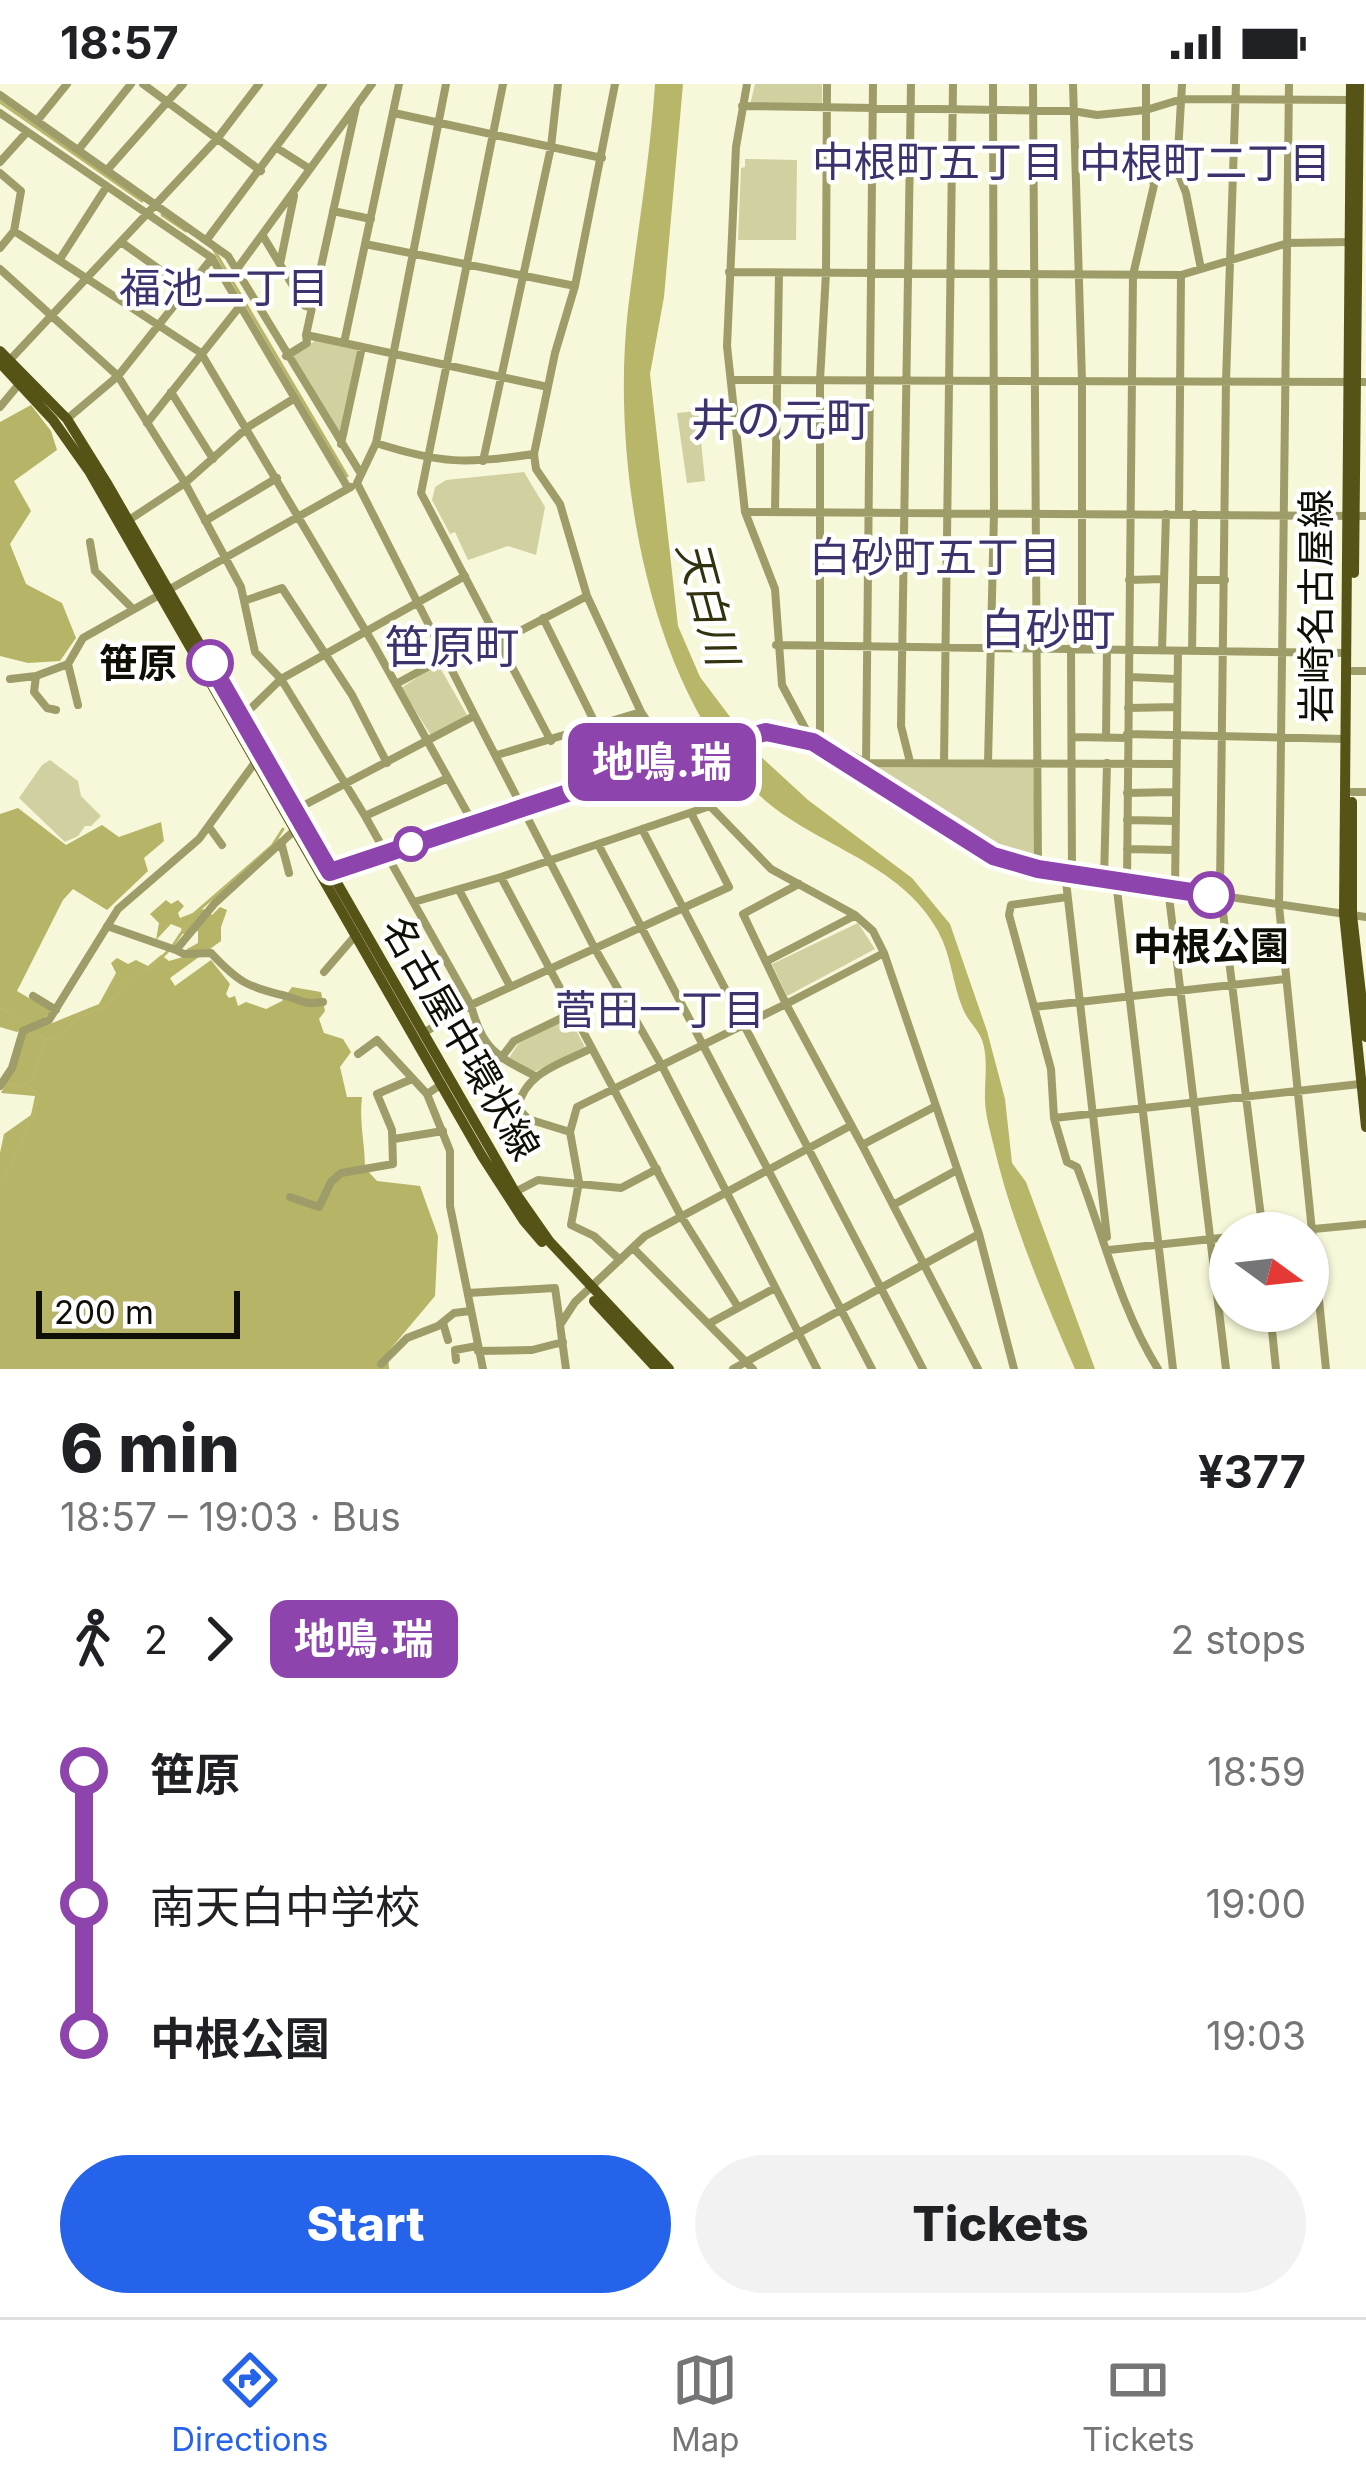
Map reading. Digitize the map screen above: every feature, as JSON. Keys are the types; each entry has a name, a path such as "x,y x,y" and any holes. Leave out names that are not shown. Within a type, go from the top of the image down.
{"main road":[{"name":"岩崎名古屋線","path":"1358,242 1351,100 1359,86"},
{"name":"岩崎名古屋線","path":"1359,86 1359,671 1348,915 1366,1037"},
{"name":"名古屋中環状線","path":"0,351 89,471 242,718 295,810 356,935 524,1221 669,1369"},
{"name":"名古屋中環状線","path":"5,363 67,419 129,520 256,760 515,1192 550,1242 657,1369"},
{"name":"岩崎名古屋線","path":"1356,515 1345,739 1348,915 1366,1127"}],"street":[{"path":"37,121 68,84"},
{"path":"79,149 130,84"},
{"path":"143,84 261,171"},
{"path":"108,169 183,84"},
{"path":"5,363 218,139 259,84"},
{"path":"208,238 322,84"},
{"path":"238,268 372,84"},
{"path":"344,343 399,84"},
{"path":"10,679 36,676 68,664 83,638 356,482 376,443 446,84"},
{"path":"503,84 421,493 550,741"},
{"path":"483,461 551,147 558,84"},
{"path":"615,84 575,286 534,454 536,469 560,504 586,596 641,712 710,806 771,869 856,915 873,931 979,1234 1014,1369"},
{"path":"747,84 736,147 727,346 745,512 775,589 776,645 787,698 806,730 866,763 1175,764"},
{"path":"820,739 820,380 827,84"},
{"path":"866,763 873,84"},
{"path":"910,762 902,727 911,84"},
{"path":"944,762 952,84"},
{"path":"988,762 994,513 993,84"},
{"path":"1033,84 1038,869"},
{"path":"1073,84 1083,513 1067,897 1109,1250"},
{"path":"1146,84 1146,151 1154,185 1132,275 1127,849 1122,881 1129,997 1173,1369"},
{"path":"1182,84 1177,170 1202,268"},
{"path":"1236,84 1226,381 1221,896 1259,1212"},
{"path":"1289,84 1279,906 1308,1212"},
{"path":"0,95 208,238 238,268 341,444 445,658 817,1369"},
{"path":"742,106 1073,110 1097,115 1145,110 1182,99 1351,100"},
{"path":"286,356 308,343 356,107"},
{"path":"0,112 212,258 295,398 356,482"},
{"path":"394,113 602,158"},
{"path":"0,162 27,132"},
{"path":"277,148 310,169"},
{"path":"0,173 21,191 14,231 0,248"},
{"path":"60,259 107,186"},
{"path":"280,266 296,189"},
{"path":"333,211 371,218"},
{"path":"14,231 202,352 473,824"},
{"path":"262,235 305,306 312,308"},
{"path":"121,242 188,289"},
{"path":"729,272 1181,275 1288,243 1358,242"},
{"path":"365,244 575,286"},
{"path":"67,419 118,376 212,258"},
{"path":"0,269 118,376 226,558 244,601 255,652 281,679 387,853 471,1005 483,1042 535,1076"},
{"path":"775,512 779,273"},
{"path":"1179,514 1181,275"},
{"path":"147,423 240,305"},
{"path":"306,335 548,387"},
{"path":"341,444 362,346"},
{"path":"732,380 1357,381"},
{"path":"0,407 20,383"},
{"path":"171,392 213,459"},
{"path":"129,520 185,484 248,427 295,398"},
{"path":"376,443 429,460 483,461 534,454"},
{"path":"206,521 277,478"},
{"path":"745,512 1356,515"},
{"path":"1162,650 1166,514"},
{"path":"1192,651 1194,514"},
{"path":"90,542 95,571 132,609"},
{"path":"242,718 281,679 465,576"},
{"path":"1129,580 1164,579"},
{"path":"1193,580 1225,580"},
{"path":"244,601 282,588 352,695 387,763"},
{"path":"499,642 586,596"},
{"path":"542,619 597,727"},
{"path":"776,645 1346,653"},
{"path":"1106,738 1107,648"},
{"path":"1109,1250 1209,1240 1172,888 1178,651"},
{"path":"396,685 445,658"},
{"path":"68,664 78,705"},
{"path":"36,676 34,692 56,710"},
{"path":"1129,677 1178,679"},
{"path":"1128,708 1177,707"},
{"path":"497,754 641,712"},
{"path":"295,810 475,716"},
{"path":"326,873 766,732 813,742 993,856 1038,869 1366,917"},
{"path":"1073,737 1345,739"},
{"path":"0,1086 12,1068 23,1031 44,1024 127,900 208,827 256,760"},
{"path":"1104,878 1107,763"},
{"path":"365,816 448,778"},
{"path":"1126,793 1175,792"},
{"path":"1352,792 1366,792"},
{"path":"414,902 710,806"},
{"path":"423,1033 510,986 729,887 691,813"},
{"path":"1127,820 1175,821"},
{"path":"208,827 222,844"},
{"path":"176,950 202,916 296,829"},
{"path":"642,829 923,1369"},
{"path":"281,842 289,873"},
{"path":"598,844 872,1369"},
{"path":"1127,849 1175,850"},
{"path":"501,877 681,1216 738,1307"},
{"path":"800,883 743,914 978,1369"},
{"path":"459,890 510,986"},
{"path":"1067,897 1011,904 1010,915 1051,1070 1054,1118 1067,1162 1077,1167 1120,1290 1158,1369"},
{"path":"766,961 856,915"},
{"path":"107,926 184,954 211,953 237,980 261,992 304,1005 323,1003"},
{"path":"324,972 356,935"},
{"path":"620,1260 594,1236 571,1226 579,1182 570,1132 577,1107 884,953"},
{"path":"1034,1007 1285,980"},
{"path":"33,996 56,1010"},
{"path":"501,1058 514,1041 572,1012"},
{"path":"358,1054 377,1040 427,1094 443,1131 450,1151 450,1206 483,1369"},
{"path":"570,1132 529,1119 518,1102 535,1076 592,1048"},
{"path":"290,1197 319,1207 341,1173 393,1164 394,1139 377,1094 412,1079"},
{"path":"427,1094 442,1084"},
{"path":"1054,1118 1360,1084"},
{"path":"862,1145 936,1106"},
{"path":"560,1325 588,1289 633,1248 681,1216 850,1126"},
{"path":"394,1139 443,1131"},
{"path":"515,1192 538,1180 621,1188 657,1169"},
{"path":"893,1205 956,1169"},
{"path":"1329,1227 1366,1224"},
{"path":"733,1369 979,1234"},
{"path":"633,1248 753,1369"},
{"path":"468,1293 555,1288 566,1369"},
{"path":"710,1322 775,1288"},
{"path":"381,1364 407,1338 443,1323 454,1313 470,1310"},
{"path":"443,1323 448,1340"},
{"path":"1221,1332 1226,1369"},
{"path":"1272,1332 1276,1369"},
{"path":"1322,1332 1326,1369"},
{"path":"456,1360 454,1350 532,1350 562,1342"}],"green space":[{"path":"755,84 822,84 822,104 750,105"},
{"path":"745,159 797,160 796,240 738,240"},
{"path":"315,341 359,349 340,436 290,357"},
{"path":"698,411 705,481 687,483 677,413"},
{"path":"524,472 545,507 536,555 508,546 468,560 432,500 435,487 446,480"},
{"path":"438,664 467,715 432,737 401,688"},
{"path":"50,760 78,781 81,796 101,816 65,842 19,798"},
{"name":"中根公園","path":"1033,764 1036,865 994,854 864,765"},
{"path":"858,923 875,949 787,996 772,964"},
{"path":"569,1017 585,1047 534,1072 509,1058 518,1044"}],"shaded area":[{"name":"天白川","path":"655,84 683,84 664,297 650,374 678,626 700,677 758,754 808,800 912,878 950,924 1005,1099 1012,1163 1026,1182 1095,1369 1075,1369 1019,1232 988,1120 984,1046 963,1009 938,931 900,886 799,825 753,789 716,742 686,688 662,627 632,497 624,368"},
{"path":"31,405 51,431 57,450 14,481 31,511 10,544 26,584 62,603 76,638 60,661 28,663 0,656 0,422"},
{"path":"18,808 66,845 102,825 119,837 161,822 164,841 144,858 148,871 107,910 73,889 63,900 17,991 51,1011 42,1021 17,1032 0,1027 0,814"},
{"path":"166,900 171,904 178,900 184,906 180,918 203,909 212,915 220,907 227,910 221,941 170,978 175,986 211,960 230,984 226,994 235,996 238,1006 246,1002 266,1009 282,1001 292,987 321,992 325,1011 319,1019 324,1033 343,1039 351,1052 340,1067 347,1097 362,1097 365,1168 377,1181 420,1186 438,1236 435,1296 388,1352 389,1369 0,1369 0,1153 4,1134 31,1115 35,1096 1,1093 25,1034 99,1004 116,973 111,963 117,958 148,966 161,955 169,961 183,957 198,943 198,931 183,934 171,924 156,940 159,923 150,914"}],"waterway":[{"path":"0,102 142,201"},
{"path":"162,215 186,231"},
{"path":"214,250 347,476"},
{"path":"174,944 194,914 272,846 283,829"},
{"path":"2,1084 22,1086 31,1081 46,1040 63,1034 81,1016 107,1006 131,977 153,966 168,951"},
{"path":"0,1007 46,1040"},
{"path":"0,1183 36,1103 38,1095 29,1086"}],"bus line":[{"name":"地鳴.瑞","path":"210,663 330,872 679,756 766,732 813,742 993,856 1038,869 1211,895"}],"place":[{"name":"笹原","path":"210,663"},
{"name":"中根公園","path":"1211,895"}],"district":[{"name":"中根町五丁目","path":"938,162"},
{"name":"中根町二丁目","path":"1205,163"},
{"name":"福池二丁目","path":"224,288"},
{"name":"井の元町","path":"781,420"},
{"name":"白砂町五丁目","path":"935,557"},
{"name":"白砂町","path":"1048,629"},
{"name":"笹原町","path":"452,647"},
{"name":"菅田一丁目","path":"660,1010"}]}
